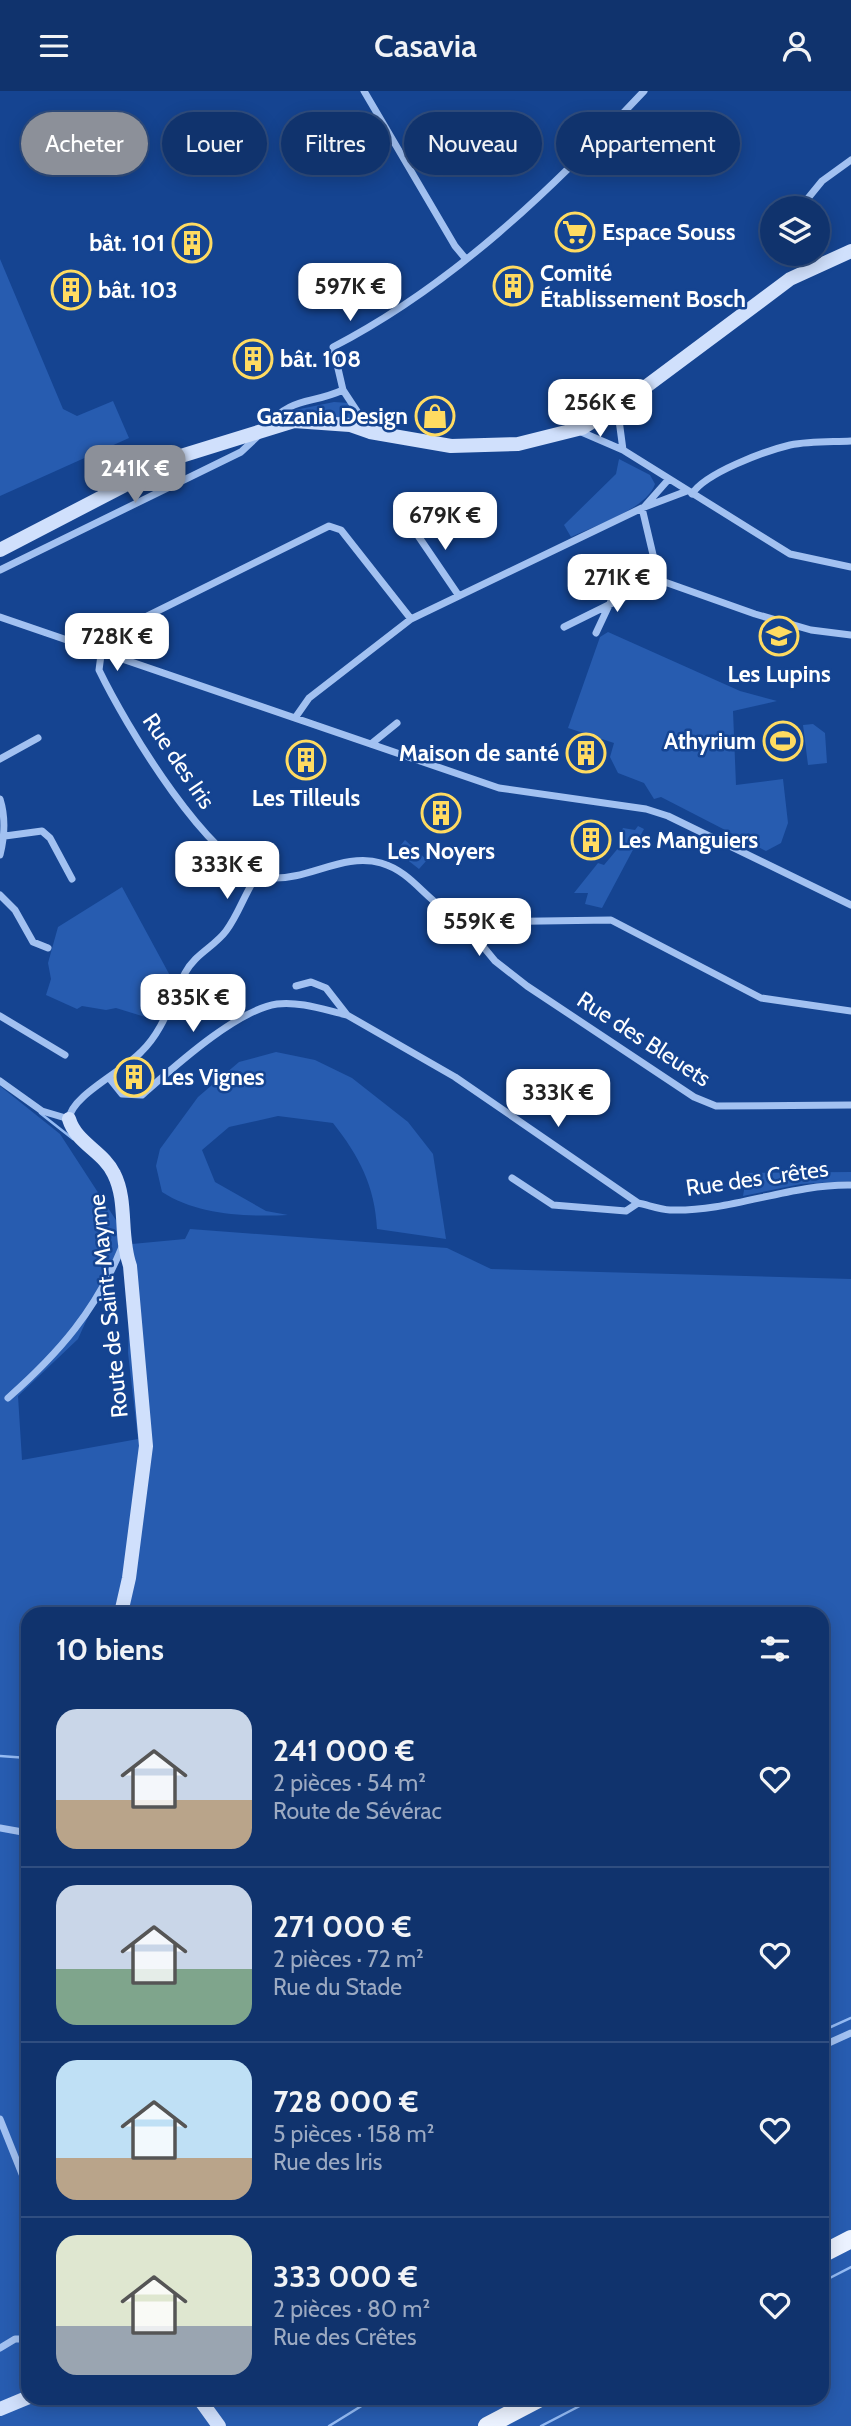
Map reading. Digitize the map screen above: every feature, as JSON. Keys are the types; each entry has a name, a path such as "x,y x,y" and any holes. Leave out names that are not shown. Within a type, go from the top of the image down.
{"main road":[{"path":"0,550 183,462 189,453 294,421 350,425 370,432 452,446 518,444 575,429 594,422 598,416 761,300 769,289 851,251"},
{"name":"Route de Saint-Mayme","path":"69,1119 72,1129 107,1161 114,1173 122,1200 123,1246 130,1266 146,1446 129,1578 122,1607"},
{"path":"829,2250 851,2239"},
{"path":"0,2409 21,2400"},
{"path":"204,2405 219,2426"},
{"path":"487,2426 527,2405"}],"street":[{"path":"364,91 454,246 465,258"},
{"path":"370,432 360,412 343,390 333,348 366,331 413,299 550,188 644,91"},
{"path":"810,196 822,181 851,160"},
{"path":"0,571 241,452 264,430 275,414 289,406 343,390"},
{"path":"617,405 623,450"},
{"path":"598,416 598,436"},
{"path":"575,429 598,436 623,450 790,554 851,567"},
{"path":"295,718 309,698 411,619 642,508 690,493 716,474 788,446 851,441"},
{"path":"642,508 668,480"},
{"path":"642,508 659,580"},
{"path":"408,521 459,596"},
{"path":"99,650 97,644 109,634 329,526 341,530 411,619"},
{"path":"564,627 611,601 659,580 811,630 851,635"},
{"path":"596,633 611,601"},
{"path":"0,617 499,788 646,809 668,816 851,905"},
{"name":"Rue des Iris","path":"99,650 99,670 103,678 174,796 194,822 224,850 258,874"},
{"path":"371,744 397,723"},
{"path":"0,759 38,738"},
{"path":"0,799 5,813 5,836 0,855"},
{"path":"5,836 42,831 50,838 72,879"},
{"path":"0,1081 42,1111 69,1119 69,1112 79,1098 110,1079 150,1043 186,972 196,957 227,930 258,874 274,878 371,860 404,875 440,909 456,918 473,922 611,920 761,998 851,1011"},
{"path":"0,895 15,910 33,942 48,947"},
{"name":"Rue des Bleuets","path":"473,922 472,934 495,961 527,986 694,1097 716,1106 851,1105"},
{"path":"481,944 485,922"},
{"name":"Rue des Crêtes","path":"296,986 311,982 326,988 346,1016"},
{"name":"Rue des Crêtes","path":"110,1079 122,1094 142,1095 233,1024 279,1003 316,1008 346,1016 455,1077 638,1202 668,1210 728,1203 817,1185 851,1185"},
{"path":"0,1016 65,1055"},
{"path":"512,1178 553,1205 626,1211 638,1202"},
{"path":"8,1398 74,1334 106,1286 123,1246"},
{"path":"0,1828 21,1832"},
{"path":"829,2043 851,2033"},
{"path":"0,2119 21,2172"},
{"path":"3,2347 15,2339 21,2339"}],"shaded area":[{"path":"0,259 63,409 77,416 113,401 129,438 0,496"},
{"path":"334,402 349,403 362,420 313,415 284,419 290,411"},
{"path":"619,459 650,475 655,484 650,493 619,516 571,537 564,525 616,474"},
{"path":"608,632 740,691 777,701 733,711 736,785 783,779 788,823 781,843 766,851 661,797 654,799 644,783 618,773 610,757 614,743 568,728 600,637"},
{"path":"813,724 825,733 827,763 808,765 803,725"},
{"path":"638,826 644,829 602,908 585,904 588,893 574,893 598,863 604,865 625,840 619,837 623,828 635,830"},
{"path":"405,840 427,860 419,869 396,851"},
{"path":"122,887 174,983 155,1020 116,1008 106,1010 82,1006 77,1009 46,995 51,979 48,963 58,927"},
{"path":"276,1052 315,1060 352,1078 408,1122 433,1154 446,1239 377,1229 373,1199 364,1172 351,1147 333,1123 278,1116 229,1127 202,1150 215,1182 266,1211 288,1215 239,1215 206,1210 176,1200 162,1192 156,1166 160,1149 198,1097 239,1062"},
{"path":"0,1086 60,1134 125,1234 78,1339 18,1396 22,1460 138,1439 128,1353 132,1244 185,1239 190,1229 447,1248 491,1269 851,1279 851,2426 0,2426"},
{"path":"851,1172 851,1181 801,1184 743,1196 747,1173"}],"waterway":[{"path":"40,1113 73,1139"},
{"path":"0,1756 21,1758"},
{"path":"829,2028 851,2018"},
{"path":"829,2278 851,2267"},
{"path":"329,2426 363,2405"},
{"path":"541,2426 582,2405"}],"place":[{"name":"Espace Souss","path":"575,232"},
{"name":"bât. 101","path":"192,243"},
{"name":"Comité Établissement Bosch","path":"513,286"},
{"name":"bât. 103","path":"71,290"},
{"name":"bât. 108","path":"253,359"},
{"name":"Gazania Design","path":"435,416"},
{"name":"Les Lupins","path":"779,636"},
{"name":"Athyrium","path":"783,741"},
{"name":"Maison de santé","path":"586,753"},
{"name":"Les Tilleuls","path":"306,760"},
{"name":"Les Noyers","path":"441,813"},
{"name":"Les Manguiers","path":"591,840"},
{"name":"Les Vignes","path":"134,1077"}]}
